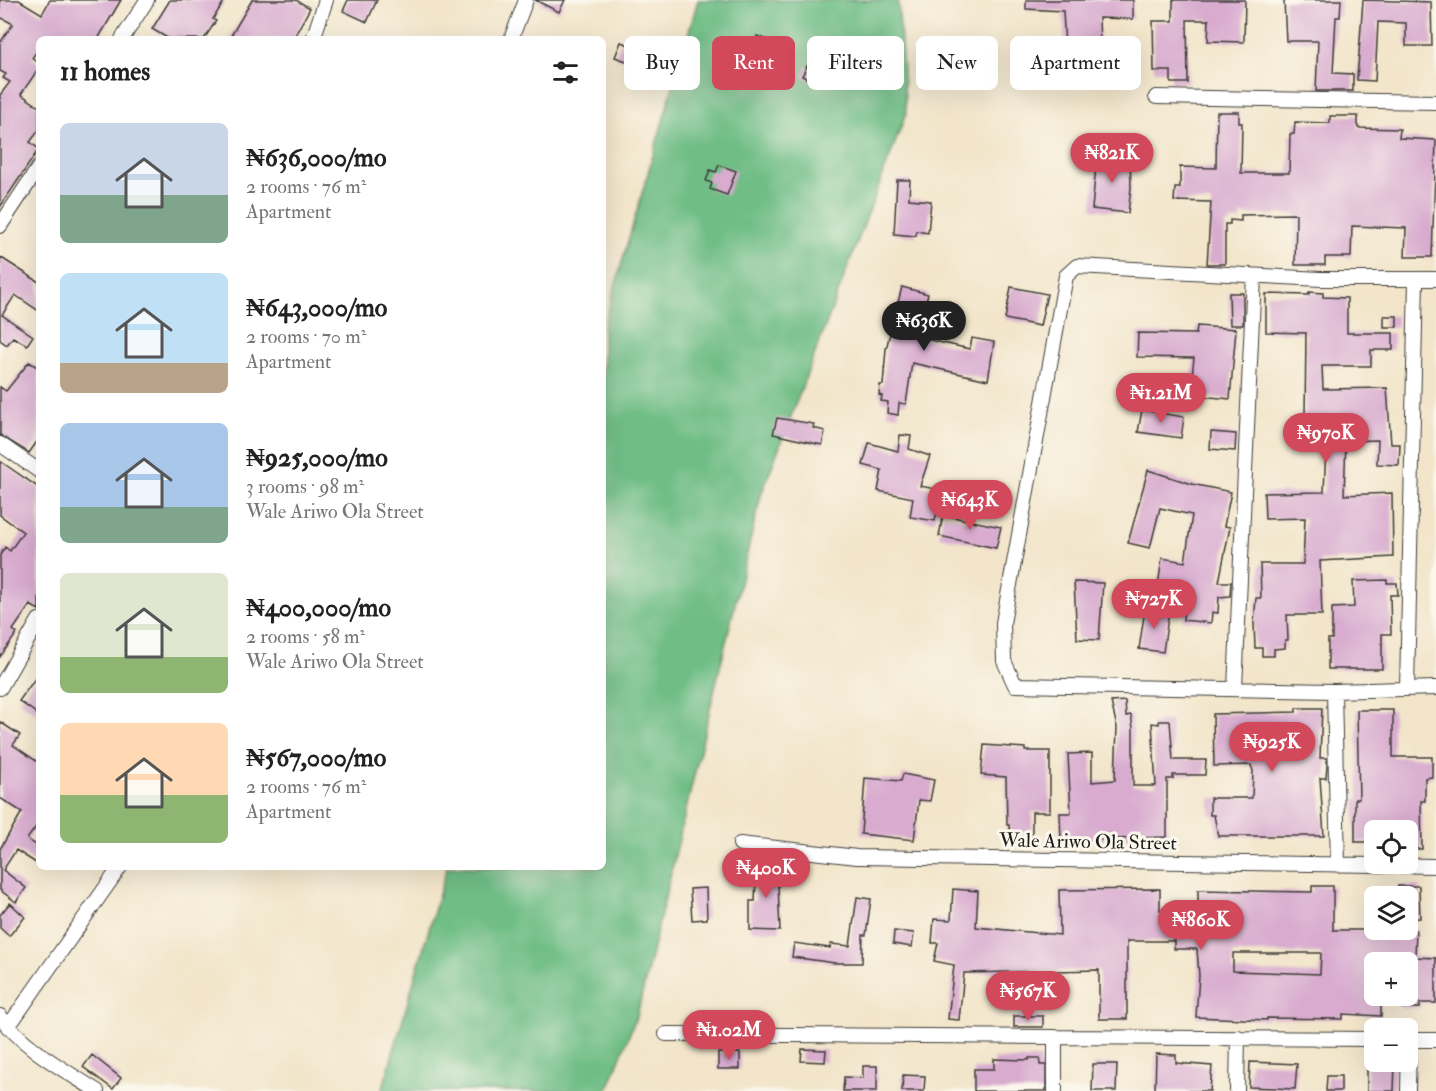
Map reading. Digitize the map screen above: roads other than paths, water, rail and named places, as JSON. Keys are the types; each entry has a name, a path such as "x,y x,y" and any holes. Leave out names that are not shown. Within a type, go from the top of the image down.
{"street":[{"path":"124,36 147,0"},
{"path":"314,36 326,0"},
{"path":"512,36 526,0"},
{"path":"1156,97 1436,102"},
{"path":"0,226 36,172"},
{"path":"1436,279 1254,276 1077,266 1066,276 1003,623 1004,661 1015,685 1334,691 1436,688"},
{"path":"1235,688 1254,276"},
{"path":"1407,688 1416,279"},
{"path":"0,444 36,467"},
{"path":"0,688 36,625"},
{"path":"1334,691 1338,865"},
{"name":"Wale Ariwo Ola Street","path":"740,844 857,856 1436,866"},
{"path":"97,1091 44,1057 4,1021 118,870"},
{"path":"666,1034 1364,1039"},
{"path":"1055,1037 1055,1091"},
{"path":"1237,1091 1238,1037"},
{"path":"1418,1040 1436,1040"},
{"path":"1408,1072 1408,1091"}]}
